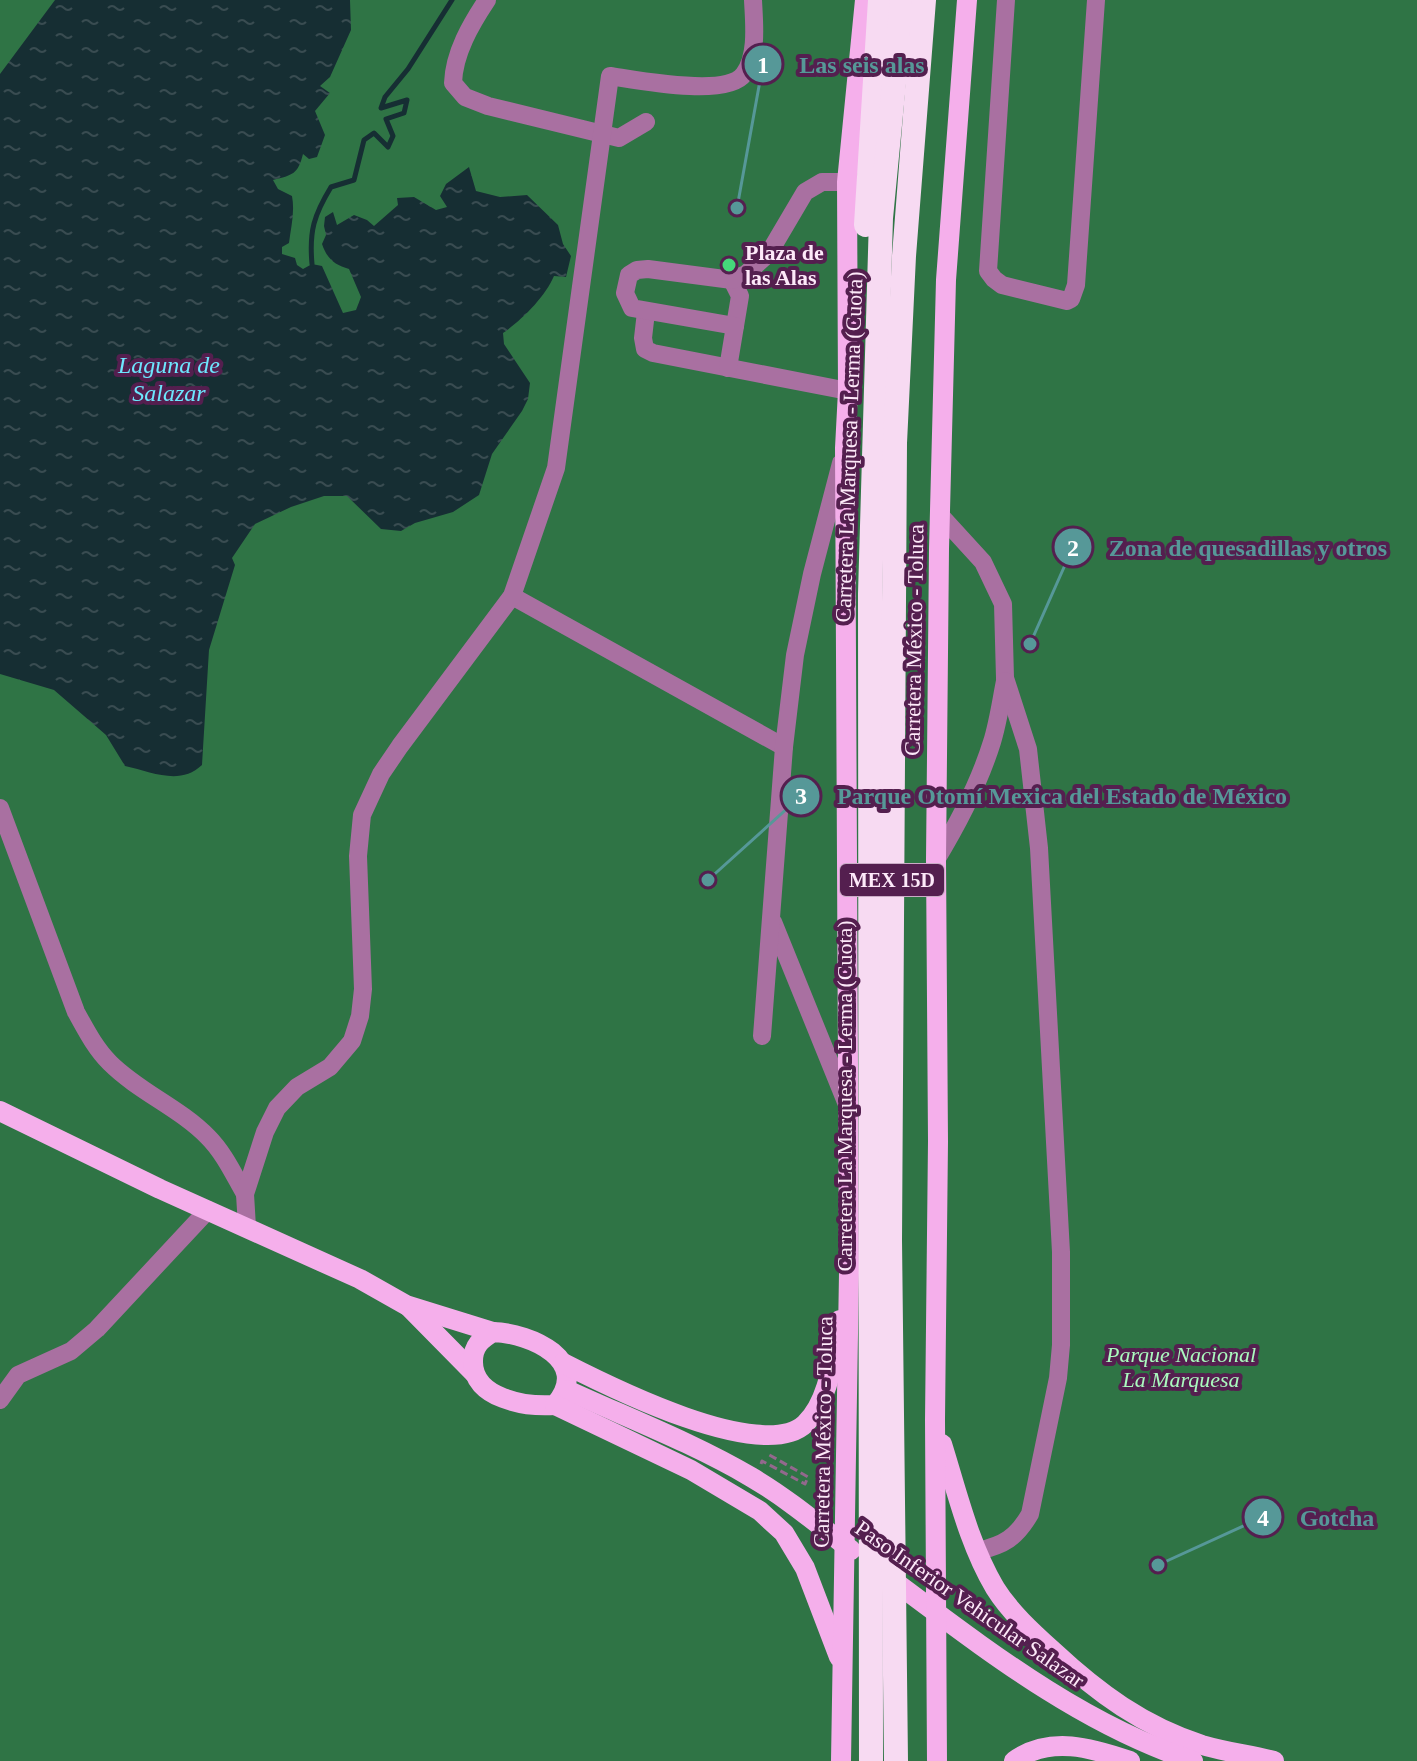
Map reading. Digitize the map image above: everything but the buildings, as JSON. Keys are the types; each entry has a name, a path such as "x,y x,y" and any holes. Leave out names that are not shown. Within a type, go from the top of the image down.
{"highway":[{"path":"870,594 860,503 867,190 880,0"},
{"name":"Carretera La Marquesa - Lerma (Cuota)","path":"871,1761 870,594 881,218 902,0"},
{"name":"Carretera La Marquesa - Lerma (Cuota)","path":"896,1761 890,1240 895,443 904,256 924,0"}],"main road":[{"name":"Carretera México - Toluca","path":"841,1761 849,1273 845,448 848,391 847,182 865,0"},
{"name":"Carretera México - Toluca","path":"937,1761 936,860 940,515 946,280 967,0"},
{"path":"0,1111 160,1189 360,1279 406,1305 493,1332 526,1336 551,1351 563,1363 621,1392 708,1425 766,1437 803,1426 818,1408 826,1386 849,1273"},
{"path":"406,1305 484,1386 500,1397 536,1406 561,1397 569,1377 563,1363"},
{"path":"474,1373 475,1349 481,1339 493,1332"},
{"path":"561,1397 760,1511 784,1533 810,1580 844,1672"},
{"name":"Paso Inferior Vehicular Salazar","path":"561,1397 702,1451 752,1478 796,1507 1007,1664 1089,1717 1161,1751 1193,1761"},
{"path":"935,1420 966,1523 978,1551 996,1588 1024,1624 1087,1681 1129,1713 1204,1746 1274,1761"},
{"path":"1014,1761 1041,1748 1064,1744 1099,1750 1130,1761"}],"street":[{"path":"487,0 459,50 453,69 453,83 465,97 488,106 619,138 646,122"},
{"path":"247,1227 245,1194 265,1132 277,1108 297,1087 330,1067 352,1041 360,1016 363,989 358,856 362,815 381,774 400,746 512,596 556,468 610,76 710,87 728,86 744,76 750,58 754,30 753,0"},
{"path":"1006,0 988,271 1002,285 1067,301 1071,299 1076,285 1096,0"},
{"path":"735,326 632,308 625,293 629,275 648,269 732,280 757,266 769,253 805,192 822,182 847,182"},
{"path":"728,368 740,296 732,280"},
{"path":"646,312 643,338 645,349 653,353 848,391"},
{"path":"762,1036 784,747 798,642 812,574 845,448"},
{"path":"936,860 963,815 978,780 993,740 1005,678 1003,604 983,562 940,515"},
{"path":"512,596 784,747"},
{"path":"978,1551 996,1547 1018,1533 1030,1514 1058,1378 1061,1345 1061,1252 1039,848 1028,749 1005,678"},
{"path":"0,808 76,1012 92,1043 130,1080 208,1137 245,1194"},
{"path":"771,915 849,1111"},
{"path":"0,1400 18,1375 71,1351 97,1329 208,1210"}],"path":[{"path":"752,1478 762,1461 805,1484 808,1477 766,1454"},
{"path":"1007,1664 1018,1648 981,1618 985,1613 1022,1643"}],"green space":[{"name":"Parque Nacional La Marquesa","path":"0,0 1417,0 1417,1761 0,1761"}],"water":[{"name":"Laguna de Salazar","path":"55,0 350,0 351,30 330,77 320,86 330,93 315,111 325,135 317,157 309,159 303,154 294,173 273,180 278,189 292,196 293,202 289,243 282,247 282,254 295,258 297,265 303,269 312,264 322,266 343,313 356,310 361,297 349,269 332,261 326,254 322,244 326,235 325,217 333,212 337,225 354,215 374,226 398,205 397,198 414,197 436,210 447,207 440,196 446,184 469,167 476,191 500,197 527,195 558,225 563,244 571,256 566,277 554,276 532,308 503,333 504,344 530,383 528,399 492,454 479,495 453,512 415,523 401,531 381,529 347,496 324,496 255,524 232,558 235,565 209,650 202,765 184,775 165,776 125,766 106,735 54,690 0,674 0,74"}],"waterway":[{"path":"312,264 312,233 325,197 331,187 354,180 364,140 374,133 388,147 393,136 386,119 404,113 407,100 381,108 385,97 408,69 452,0"}],"place":[{"name":"Las seis alas","path":"737,208"},
{"name":"Plaza de las Alas","path":"729,265"},
{"name":"Zona de quesadillas y otros","path":"1030,644"},
{"name":"Parque Otomí Mexica del Estado de México","path":"708,880"},
{"name":"Gotcha","path":"1158,1565"}]}
